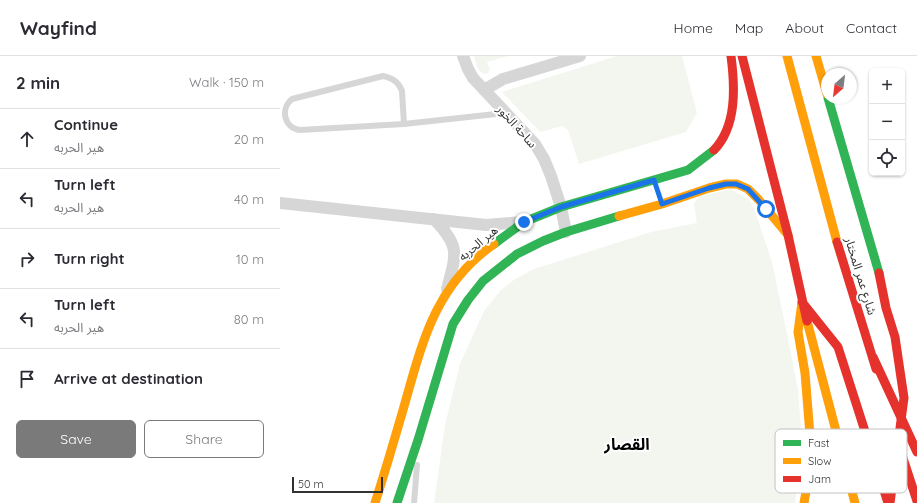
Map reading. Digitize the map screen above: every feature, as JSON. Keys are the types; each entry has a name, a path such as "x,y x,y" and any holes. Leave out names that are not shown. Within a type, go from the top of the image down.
{"main road":[{"name":"هير الحربه","path":"375,503 419,354 430,323 446,293 469,264 484,250 524,222 561,207 655,183 688,170 706,158 718,146 729,122 734,103 732,56"},
{"path":"742,56 788,235 802,302 835,429"},
{"name":"شارع عمر المختار","path":"787,56 841,255 894,429"},
{"path":"816,56 821,73"},
{"path":"830,104 879,273 886,308 895,337 904,398 901,429"},
{"path":"397,503 418,440 453,324 468,300 483,281 516,254 566,232 661,201 726,184 736,184 748,189 788,235"},
{"path":"802,302 798,332 805,373 810,429"},
{"path":"802,302 838,347 865,429"},
{"path":"873,356 916,449"},
{"name":"شارع عمر المختار","path":"907,469 917,501"},
{"path":"804,503 806,493"},
{"path":"852,493 855,503"},
{"path":"886,493 889,503"},
{"path":"889,503 891,493"}],"street":[{"name":"ساحة الخور","path":"463,56 473,78 535,144 544,159 561,207 566,232"},
{"path":"484,90 503,79 580,56"},
{"path":"280,203 486,225 524,222"},
{"path":"434,219 443,229 453,245 455,254 446,293"}],"lane":[{"path":"404,124 402,91 400,86 390,77 383,76 292,99 284,106 281,113 287,124 293,129 300,130 404,124 505,112"},
{"path":"414,503 418,440"}],"shaded area":[{"path":"474,56 508,56 487,62 490,70 487,74 484,74 479,70"},
{"path":"617,56 682,56 697,113 686,132 579,164 568,130 562,126 540,132 502,92"},
{"path":"730,189 749,199 754,208 772,262 798,390 801,429 775,429 775,493 796,493 795,503 434,503 445,425 460,364 484,311 500,291 515,279 534,269 651,232 697,223 694,204 698,197"}],"traffic: fast":[{"path":"830,104 879,273"},
{"path":"494,244 524,222 561,207 688,170 714,150"},
{"path":"397,503 418,440 453,324 468,300 483,281 517,254 543,241 566,232 619,216"}],"traffic: slow":[{"path":"787,56 837,242"},
{"path":"816,56 821,73"},
{"path":"619,216 662,204 709,188 726,184 737,184 748,189 788,235"},
{"path":"375,503 417,362 433,318 457,278 474,260 494,244"},
{"path":"802,302 798,332 805,373 810,429"},
{"path":"807,321 835,429"},
{"path":"804,503 806,493"},
{"path":"852,493 855,503"}],"traffic: jam":[{"path":"714,150 727,130 731,118 733,106 731,56"},
{"path":"742,56 788,235 807,321"},
{"path":"837,242 876,369"},
{"path":"879,273 886,308 895,337 904,398 900,429"},
{"path":"802,302 838,347 864,429"},
{"path":"873,357 906,429"},
{"path":"907,430 917,452"},
{"path":"907,470 917,501"},
{"path":"885,493 888,503"},
{"path":"890,503 891,493"}],"district":[{"name":"القصار","path":"627,444"}],"route":[{"path":"524,222 561,207 654,180 662,204 709,188 726,184 736,184 748,189 766,209"}]}
